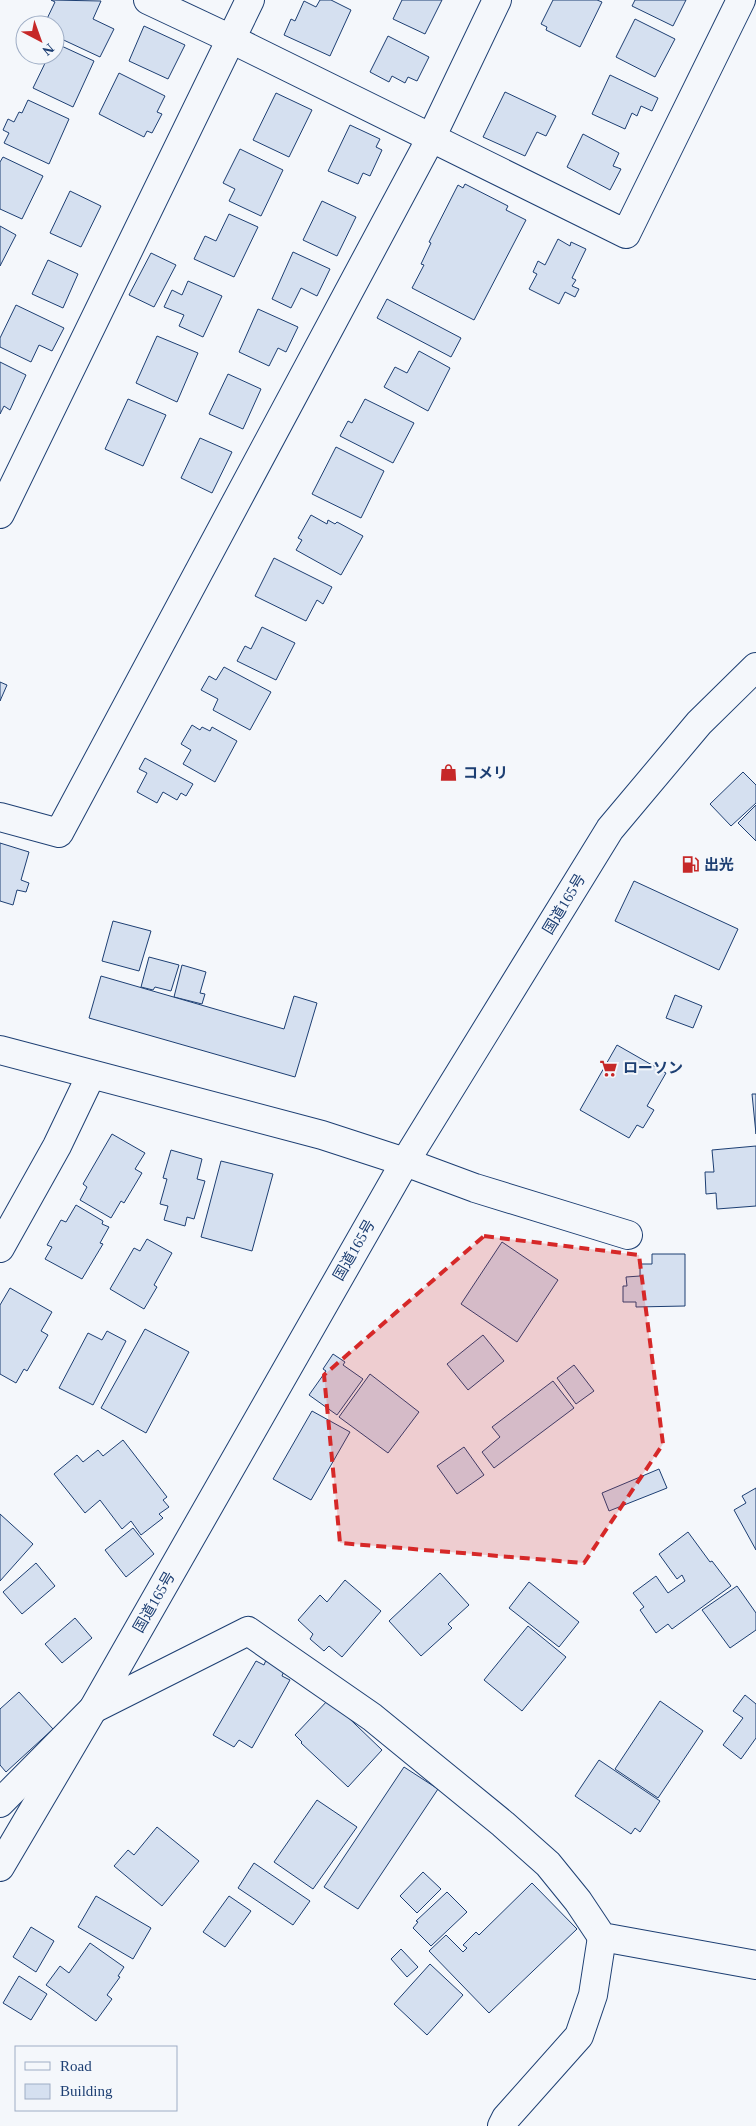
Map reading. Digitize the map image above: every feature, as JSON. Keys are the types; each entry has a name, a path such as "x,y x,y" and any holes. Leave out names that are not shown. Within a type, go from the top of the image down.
{"main road":[{"path":"148,0 626,234 740,0"},
{"path":"0,514 250,0"},
{"path":"0,817 59,833 431,138 497,0"},
{"name":"国道165号","path":"0,1867 93,1709 405,1162 610,829 699,723 756,667"},
{"path":"0,1050 322,1135 405,1162 475,1188 628,1235"},
{"path":"0,1248 57,1146 91,1075"},
{"path":"0,1803 93,1709 248,1631 372,1716 503,1824 548,1864 578,1901 602,1937 593,1995 579,2036 506,2118 502,2126"},
{"path":"602,1937 756,1965"}],"highlighted area":[{"path":"484,1236 639,1255 663,1444 584,1563 340,1543 324,1375"}],"building":[{"path":"51,0 101,1 93,19 114,29 100,57 65,41 65,15 49,15 55,2"},
{"path":"320,0 331,0 351,10 330,56 284,35 291,19 295,21 304,1 316,7"},
{"path":"402,0 442,0 425,34 393,19"},
{"path":"553,0 597,0 602,2 580,47 546,30 547,27 541,24"},
{"path":"635,0 686,0 673,26 632,6"},
{"path":"635,19 675,39 655,77 616,57"},
{"path":"144,26 185,45 168,79 129,61"},
{"path":"388,36 429,57 417,81 408,77 405,83 392,76 389,82 370,72"},
{"path":"65,48 94,61 73,107 33,88 44,65 65,65"},
{"path":"119,73 165,96 157,112 162,114 152,133 147,131 144,137 99,114"},
{"path":"610,75 658,98 652,111 641,106 637,116 632,113 625,129 592,114"},
{"path":"505,92 556,116 546,136 537,132 525,156 483,137"},
{"path":"276,93 312,110 289,157 253,140"},
{"path":"28,100 69,119 49,164 4,143 9,133 3,130 8,119 14,122 19,112 22,113"},
{"path":"350,125 380,139 376,147 382,150 370,176 363,173 358,184 328,171"},
{"path":"583,134 619,153 613,166 621,169 610,190 567,167"},
{"path":"240,149 283,170 261,216 229,201 235,189 223,183"},
{"path":"3,157 43,176 22,219 0,209 0,162"},
{"path":"465,184 508,206 506,210 526,220 474,320 412,288 424,265 421,264 431,243 429,242 458,185 463,188"},
{"path":"70,191 101,206 81,247 50,233"},
{"path":"322,201 356,217 337,256 303,240"},
{"path":"229,214 258,227 234,277 194,259 205,236 216,241"},
{"path":"0,226 16,235 0,266"},
{"path":"558,239 570,246 571,242 586,249 572,278 576,280 572,286 579,289 575,297 565,292 559,304 529,289 537,274 533,272 538,261 545,265"},
{"path":"293,252 330,269 317,296 301,288 291,308 272,299"},
{"path":"151,253 176,265 154,307 129,295"},
{"path":"48,260 78,274 63,308 32,294"},
{"path":"188,281 222,296 203,337 179,326 184,315 164,307 172,290 182,295"},
{"path":"387,299 461,338 451,357 377,318"},
{"path":"16,305 64,328 52,351 39,345 31,362 0,347 0,338"},
{"path":"258,309 298,327 286,352 278,348 269,366 239,352"},
{"path":"157,336 198,353 177,402 136,383"},
{"path":"419,351 450,368 428,411 384,387 395,367 407,373"},
{"path":"0,362 26,375 10,410 4,406 0,414"},
{"path":"228,374 261,389 243,429 209,414"},
{"path":"128,399 166,415 143,466 105,449"},
{"path":"365,399 414,423 393,463 340,436 348,421 352,423"},
{"path":"200,438 232,452 212,493 181,478"},
{"path":"336,447 384,471 361,518 312,494"},
{"path":"311,515 327,524 328,520 335,524 337,522 363,536 341,575 296,550 302,540 298,538"},
{"path":"274,558 332,587 323,604 317,600 306,621 255,596"},
{"path":"262,627 295,643 276,680 237,661 245,646 251,649"},
{"path":"224,667 271,692 250,730 213,710 218,699 201,690 209,676 216,680"},
{"path":"0,682 7,685 0,701"},
{"path":"192,725 200,730 202,727 210,731 212,727 237,741 215,782 183,764 191,750 181,744"},
{"path":"145,758 193,784 186,796 181,793 177,800 163,792 157,803 137,792 147,773 139,769"},
{"path":"743,772 756,785 756,803 731,826 710,804"},
{"path":"756,805 756,841 738,823"},
{"path":"0,843 29,852 21,880 29,883 26,892 17,890 13,905 0,901"},
{"path":"634,881 738,929 719,970 615,921"},
{"path":"113,921 151,931 139,971 102,961"},
{"path":"149,957 179,965 171,991 155,987 153,990 141,987"},
{"path":"182,965 206,972 200,993 205,994 202,1004 174,997"},
{"path":"101,976 284,1029 294,996 317,1003 295,1077 89,1018"},
{"path":"675,995 702,1006 693,1028 666,1018"},
{"path":"617,1045 666,1073 647,1106 654,1110 643,1128 637,1125 629,1138 580,1110"},
{"path":"752,1094 756,1094 756,1134"},
{"path":"112,1134 145,1153 135,1169 142,1173 124,1203 121,1201 111,1218 80,1200 87,1187 83,1184"},
{"path":"756,1146 756,1206 717,1209 716,1193 706,1194 705,1172 714,1172 712,1150"},
{"path":"171,1150 202,1159 197,1179 205,1181 194,1219 187,1217 185,1226 164,1220 168,1206 160,1204 167,1179 163,1178"},
{"path":"221,1161 273,1174 252,1251 201,1237"},
{"path":"76,1205 103,1221 102,1224 109,1227 100,1243 103,1244 82,1279 45,1259 52,1247 47,1245 61,1220 66,1222"},
{"path":"147,1239 172,1253 154,1285 157,1287 144,1309 110,1289 134,1248 140,1251"},
{"path":"502,1242 558,1280 517,1342 461,1304"},
{"path":"652,1254 685,1254 685,1306 636,1307 636,1302 623,1302 623,1286 627,1286 626,1277 640,1276 640,1264 652,1264"},
{"path":"10,1288 52,1312 41,1331 48,1335 27,1371 24,1369 16,1383 0,1374 0,1305"},
{"path":"145,1329 189,1352 146,1433 101,1408"},
{"path":"107,1331 126,1341 93,1405 59,1388 88,1333 102,1340"},
{"path":"483,1335 504,1361 468,1390 447,1364"},
{"path":"333,1354 345,1362 343,1365 363,1379 337,1415 309,1395 326,1371 323,1369"},
{"path":"574,1365 594,1391 576,1404 557,1378"},
{"path":"370,1374 419,1412 388,1453 339,1417"},
{"path":"553,1381 574,1408 494,1468 482,1452 500,1437 492,1427"},
{"path":"312,1411 350,1432 311,1500 273,1479"},
{"path":"123,1440 167,1497 163,1500 169,1507 159,1514 163,1518 141,1535 131,1521 122,1529 100,1500 85,1513 54,1474 77,1455 83,1462 98,1450 103,1456"},
{"path":"464,1447 484,1475 457,1494 437,1466"},
{"path":"659,1469 667,1488 609,1511 602,1493"},
{"path":"756,1488 756,1550 734,1510 746,1503 742,1496"},
{"path":"0,1514 33,1544 0,1581"},
{"path":"133,1528 154,1554 126,1577 105,1550"},
{"path":"688,1532 731,1586 672,1629 668,1624 656,1633 640,1610 644,1607 633,1593 656,1576 668,1593 685,1581 682,1575 677,1579 659,1554"},
{"path":"36,1563 55,1586 22,1614 3,1592"},
{"path":"440,1573 469,1605 448,1624 452,1628 421,1656 389,1621"},
{"path":"345,1580 381,1611 342,1657 329,1646 324,1651 310,1639 313,1634 298,1620 320,1595 327,1602"},
{"path":"529,1582 579,1622 559,1647 509,1608"},
{"path":"737,1586 756,1613 756,1630 730,1648 702,1610"},
{"path":"75,1618 92,1638 62,1663 45,1644"},
{"path":"528,1626 566,1657 522,1711 484,1680"},
{"path":"266,1660 284,1671 282,1676 290,1680 252,1748 239,1740 234,1747 213,1735 256,1661 264,1665"},
{"path":"19,1692 53,1729 6,1772 0,1765 0,1709"},
{"path":"745,1695 756,1704 756,1738 741,1759 723,1745 743,1718 733,1711"},
{"path":"329,1699 382,1750 348,1787 301,1743 295,1735"},
{"path":"660,1701 703,1731 658,1798 615,1769"},
{"path":"599,1760 660,1801 640,1832 635,1828 631,1834 575,1796"},
{"path":"404,1767 438,1789 358,1909 324,1887"},
{"path":"317,1800 357,1827 313,1889 274,1862"},
{"path":"157,1827 199,1861 162,1906 114,1866 128,1850 134,1855"},
{"path":"254,1863 310,1901 293,1925 238,1888"},
{"path":"423,1872 441,1889 417,1913 400,1896"},
{"path":"532,1883 577,1929 489,2013 429,1951 446,1935 463,1952 467,1948 463,1945 476,1932 479,1935"},
{"path":"447,1892 467,1912 431,1946 413,1928 418,1922 416,1921"},
{"path":"96,1896 151,1928 133,1959 78,1927"},
{"path":"229,1896 251,1911 225,1947 203,1932"},
{"path":"31,1927 54,1941 36,1972 13,1957"},
{"path":"90,1943 124,1967 118,1976 120,1977 107,1995 112,1999 96,2021 46,1985 60,1966 69,1973"},
{"path":"401,1949 418,1967 407,1977 391,1959"},
{"path":"430,1964 463,1995 427,2035 394,2004"},
{"path":"19,1976 47,1994 31,2020 3,2003"}],"place":[{"name":"コメリ","path":"449,773"},
{"name":"出光","path":"690,865"},
{"name":"ローソン","path":"609,1068"}]}
